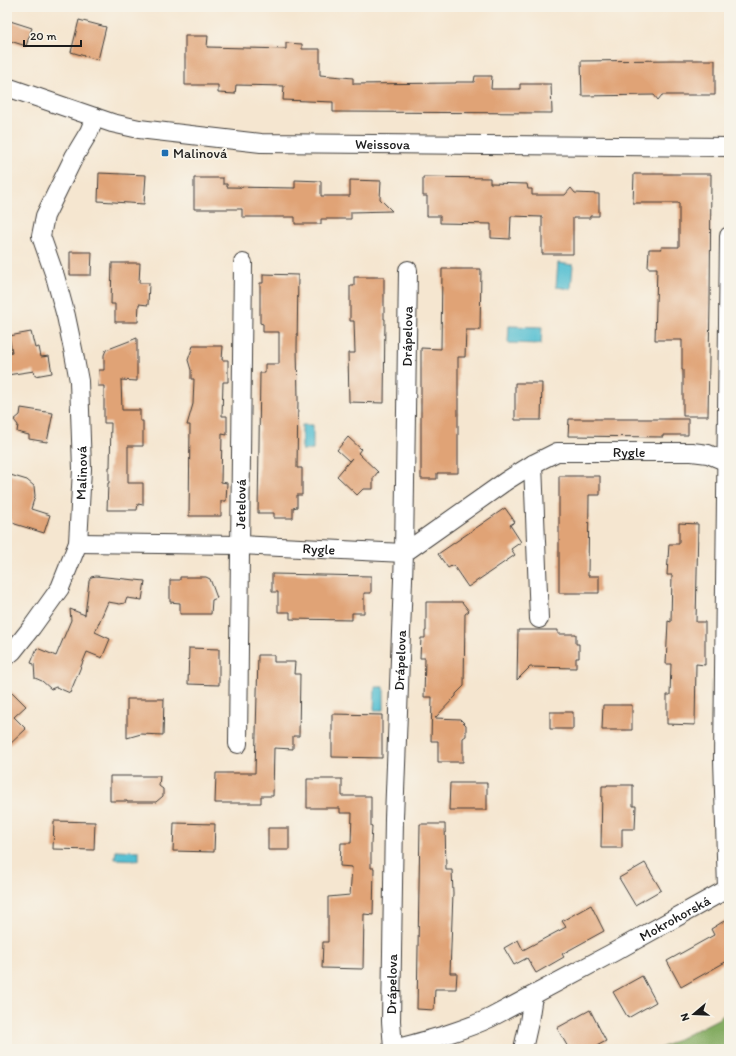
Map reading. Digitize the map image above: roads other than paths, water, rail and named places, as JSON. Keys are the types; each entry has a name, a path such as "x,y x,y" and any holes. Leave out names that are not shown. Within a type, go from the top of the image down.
{"street":[{"name":"Weissova","path":"7,87 112,123 139,129 261,143 729,147"},
{"name":"Malinová","path":"7,656 13,651 32,627 60,588 78,543 82,469 79,381 66,316 55,276 41,236 45,216 74,157 89,132 95,117"},
{"name":"Mokrohorská","path":"394,1049 474,1026 614,952 728,888 723,759 728,462 729,236"},
{"name":"Jetelová","path":"238,744 243,263"},
{"name":"Drápelova","path":"394,1049 391,1021 394,818 404,553 408,270"},
{"name":"Rygle","path":"78,543 240,545 404,553 506,481 533,464 557,452 692,452 708,454 728,462"},
{"path":"533,464 539,619"},
{"path":"523,1049 533,996"}],"water":[{"path":"558,263 573,265 571,289 556,287"},
{"path":"509,326 542,327 541,344 508,343"},
{"path":"302,425 313,425 313,450 302,450"},
{"path":"375,687 384,687 384,710 374,710"},
{"path":"116,850 139,851 139,860 115,859"}],"place":[{"name":"Malinová","path":"165,153"}]}
